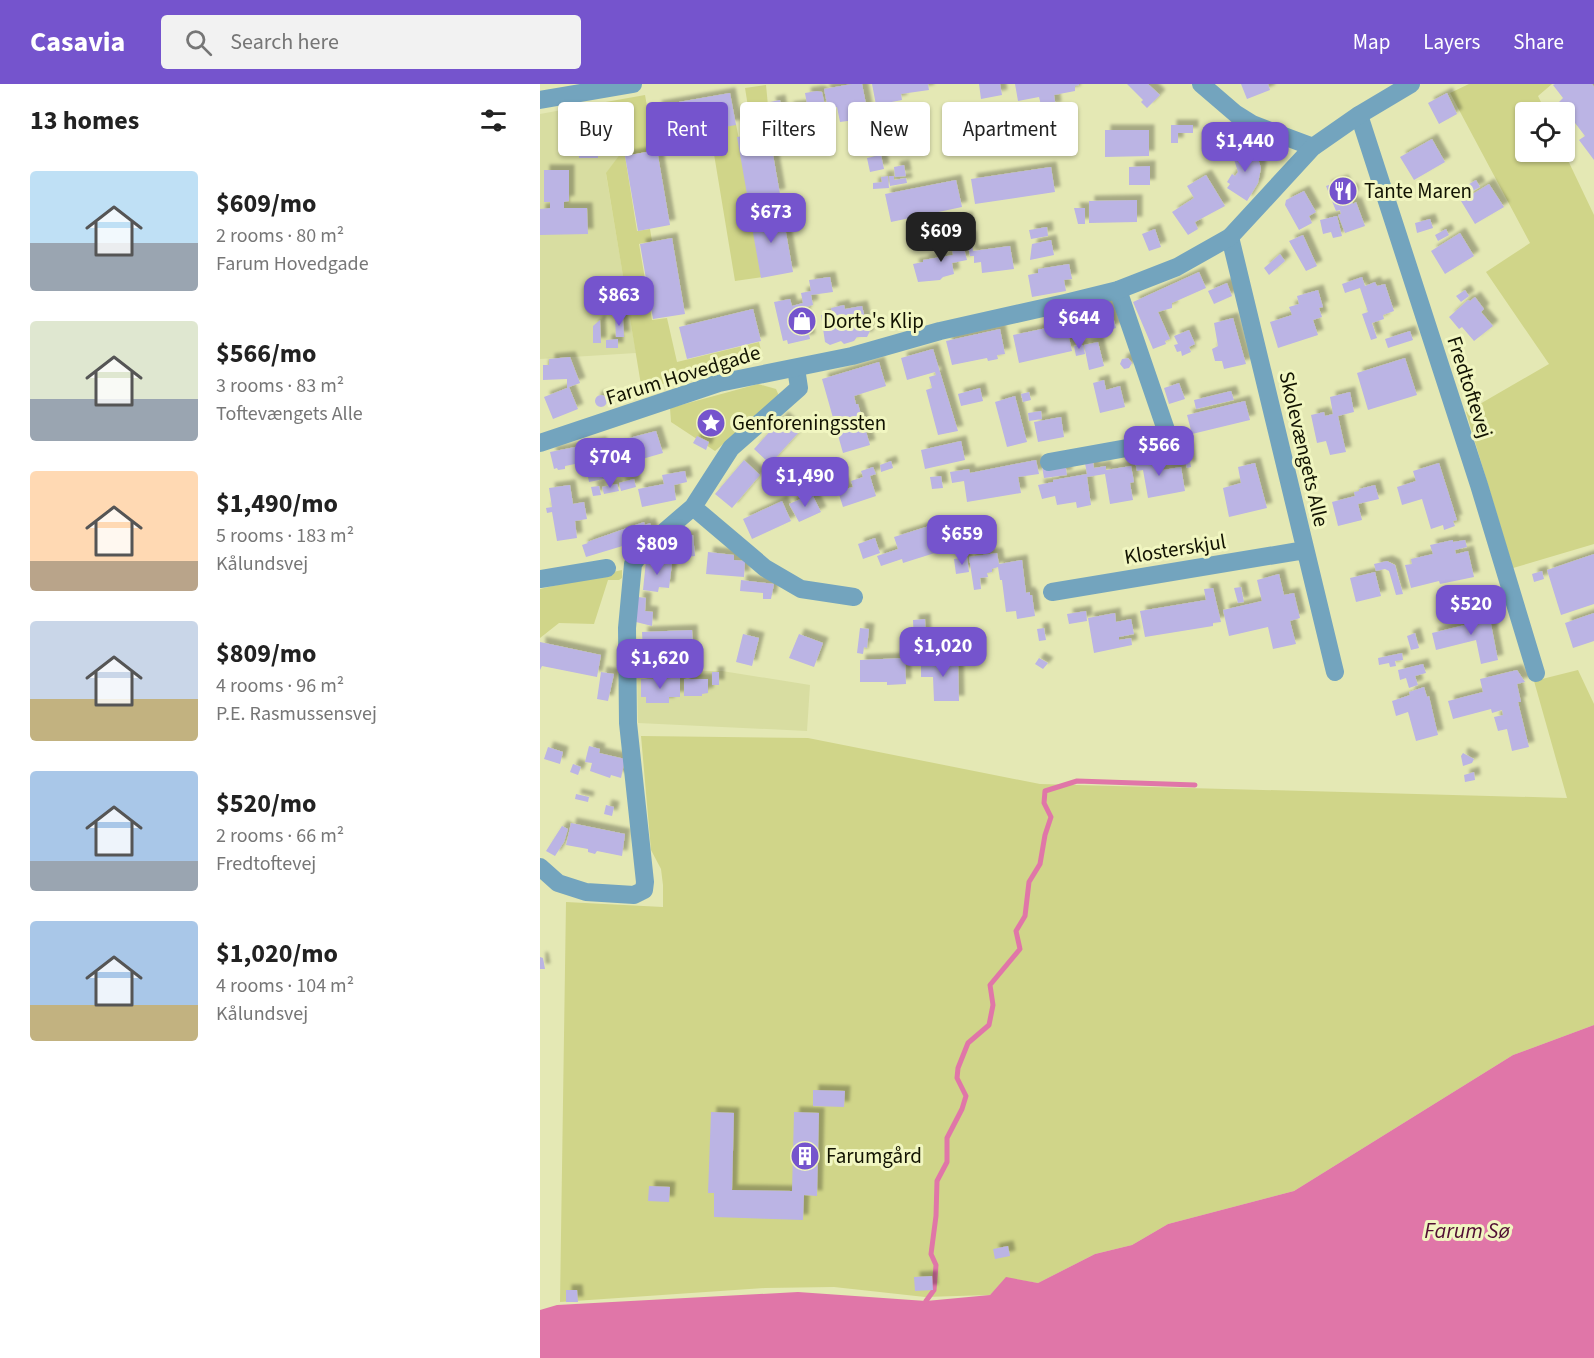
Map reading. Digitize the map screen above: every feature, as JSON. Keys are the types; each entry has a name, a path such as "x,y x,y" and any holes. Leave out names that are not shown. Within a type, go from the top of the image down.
{"street":[{"path":"540,100 603,86 633,84"},
{"path":"1201,84 1236,114 1252,124 1313,147"},
{"name":"Farum Hovedgade","path":"540,443 719,383 884,348 982,321 1118,290 1177,267 1230,237 1313,147 1411,84"},
{"name":"Fredtoftevej","path":"1359,116 1479,484 1536,673"},
{"name":"Skolevængets Alle","path":"1230,237 1335,672"},
{"path":"1049,462 1160,442 1166,430 1118,290"},
{"path":"540,867 558,884 586,892 634,896 644,890 627,701 627,628 633,564 643,550 693,507 731,448 799,388 796,368"},
{"path":"693,507 765,568 801,589 854,597"},
{"name":"Klosterskjul","path":"1052,592 1305,550"},
{"path":"540,579 607,568"}],"shaded area":[{"path":"1469,84 1552,84 1538,96 1541,102 1515,102 1515,162 1569,162 1594,215 1594,544 1513,568 1466,412 1549,364 1486,272 1530,243 1450,93"},
{"path":"766,85 768,102 747,102 745,88"},
{"path":"645,95 646,152 634,154 634,102 606,102"},
{"path":"558,111 558,156 620,156 606,174 636,353 540,359 540,114"},
{"path":"736,124 740,156 742,156 750,197 763,196 766,211 751,214 763,277 735,281 714,156 728,156 728,125"},
{"path":"619,156 625,156 637,231 650,229 652,241 639,244 652,320 667,318 677,362 759,342 763,358 681,378 642,391 606,173"},
{"path":"758,384 776,389 779,396 715,451 671,422 670,408"},
{"path":"622,570 622,578 608,580 594,624 559,623 540,638 540,589"},
{"path":"1578,670 1594,704 1594,1025 1513,1055 1294,1191 1168,1224 1132,1245 1095,1254 1038,1283 1006,1278 990,1295 925,1297 834,1287 765,1288 560,1302 566,902 663,907 661,869 651,850 641,736 808,738 1040,784 1567,798 1534,681"},
{"path":"637,671 722,671 810,685 807,731 638,723"}],"water":[{"name":"Farum Sø","path":"1594,1025 1594,1358 540,1358 540,1310 557,1305 798,1292 926,1301 990,1295 1006,1277 1038,1283 1095,1254 1132,1245 1168,1224 1294,1191 1513,1055"}],"building":[{"path":"862,84 866,102 848,102 848,121 840,122 836,102 827,102 824,89"},
{"path":"872,84 928,84 929,90 901,94 902,100 875,102"},
{"path":"979,84 1000,84 1002,95 981,99"},
{"path":"1015,84 1079,84 1075,86 1075,91 1054,95 1055,102 1040,102 1039,97 1018,101"},
{"path":"1127,84 1148,84 1160,95 1147,108 1141,102 1143,100"},
{"path":"1241,84 1268,84 1270,90 1247,99"},
{"path":"1592,84 1594,87 1594,160 1579,140 1585,136 1575,123 1575,102 1559,102 1563,98 1553,85"},
{"path":"822,92 824,102 807,102 805,93"},
{"path":"730,93 736,125 728,126 728,102 679,102"},
{"path":"1447,93 1457,114 1439,124 1428,103"},
{"path":"1171,125 1193,125 1193,133 1178,133 1178,143 1171,143"},
{"path":"1225,127 1236,135 1234,150 1222,149"},
{"path":"1105,130 1149,130 1149,156 1105,157"},
{"path":"737,137 740,137 740,154"},
{"path":"1432,139 1445,162 1414,180 1400,157"},
{"path":"1254,146 1261,168 1258,183 1247,201 1227,188 1230,184 1227,182 1232,174 1235,176 1238,172 1232,153"},
{"path":"646,152 646,156 658,156 670,225 638,231 625,156"},
{"path":"579,156 598,156 598,158 579,158"},
{"path":"740,156 773,156 780,194 748,200"},
{"path":"881,156 884,169 870,172 867,158"},
{"path":"904,165 906,176 895,177 894,167"},
{"path":"1150,166 1150,185 1129,185 1129,167"},
{"path":"1051,167 1055,192 975,204 971,179"},
{"path":"544,170 569,170 569,201 564,202 564,208 587,208 588,234 540,235 540,209 550,208 550,202 544,202"},
{"path":"1206,175 1225,206 1195,222 1198,229 1188,235 1172,212 1194,198 1187,186"},
{"path":"888,176 889,188 873,189 873,183 882,182 881,177"},
{"path":"889,176 894,176 894,180 906,178 907,183 890,186"},
{"path":"956,180 962,207 891,222 885,194"},
{"path":"1343,180 1347,190 1352,188 1354,195 1350,196 1353,204 1356,202 1365,226 1345,233 1338,215 1341,214 1340,210 1336,211 1326,186"},
{"path":"1476,180 1480,187 1469,193 1466,186"},
{"path":"1489,184 1504,207 1475,224 1461,201"},
{"path":"1304,191 1316,212 1309,216 1312,223 1299,230 1285,205 1286,200"},
{"path":"1137,200 1137,222 1089,223 1089,201"},
{"path":"1074,208 1085,208 1085,224 1078,224"},
{"path":"782,210 793,272 761,278 750,216"},
{"path":"1337,216 1342,236 1333,238 1331,232 1323,234 1320,220"},
{"path":"967,217 969,226 958,229 956,220"},
{"path":"1430,219 1433,228 1417,233 1415,223"},
{"path":"1047,227 1048,236 1031,239 1029,230"},
{"path":"1155,229 1161,247 1149,251 1142,234"},
{"path":"1446,229 1449,235 1438,241 1435,235"},
{"path":"1460,233 1474,256 1445,274 1431,251"},
{"path":"1303,235 1317,266 1306,271 1289,241"},
{"path":"961,236 967,260 952,263 954,274 940,280 918,282 913,264 953,255 950,238"},
{"path":"971,236 973,251 1010,246 1014,269 982,273 981,262 974,263 974,256 970,256 966,237"},
{"path":"672,238 685,314 653,319 640,244"},
{"path":"1051,240 1054,255 1030,260 1032,244"},
{"path":"1280,254 1285,261 1269,275 1264,268"},
{"path":"1069,264 1072,279 1064,280 1066,291 1032,297 1028,275 1038,273 1038,269"},
{"path":"1199,272 1206,288 1172,303 1172,308 1158,312 1170,339 1165,341 1166,344 1153,349 1133,302"},
{"path":"830,277 833,292 811,295 813,305 806,307 807,311 804,312 810,339 788,344 787,340 783,341 774,302 790,299 792,306 803,303 801,293 811,291 809,280"},
{"path":"1362,277 1365,286 1375,282 1377,286 1385,284 1394,311 1383,315 1384,319 1372,323 1377,338 1371,340 1362,314 1368,312 1360,288 1345,293 1342,284"},
{"path":"1227,283 1232,296 1214,304 1208,291"},
{"path":"1318,290 1323,307 1319,308 1322,317 1313,320 1318,335 1278,348 1270,322 1292,315 1289,307 1299,304 1297,296"},
{"path":"1465,290 1469,296 1461,302 1456,296"},
{"path":"1475,297 1484,309 1481,312 1493,326 1474,341 1449,317 1468,300"},
{"path":"1109,302 1116,328 1083,338 1075,312"},
{"path":"844,305 845,309 862,306 870,331 867,337 857,337 854,341 844,344 841,341 830,345 825,342 821,315 832,313 831,308"},
{"path":"753,309 761,341 687,359 679,327"},
{"path":"615,318 623,318 624,337 616,337"},
{"path":"1233,318 1246,364 1224,369 1222,361 1215,361 1212,349 1218,346 1214,323"},
{"path":"600,320 601,343 593,343 593,326"},
{"path":"1066,324 1072,351 1019,363 1013,335"},
{"path":"1000,329 1005,354 997,355 998,359 988,361 987,358 952,365 946,341"},
{"path":"1189,330 1195,344 1189,347 1191,352 1182,356 1181,351 1177,352 1174,345 1178,344 1174,336"},
{"path":"1410,331 1413,340 1388,348 1385,339"},
{"path":"618,339 618,348 606,348 606,340"},
{"path":"1098,342 1104,366 1089,370 1084,345"},
{"path":"1083,345 1085,354 1076,356 1074,346"},
{"path":"933,349 958,431 938,435 926,390 932,388 929,377 936,375 935,372 907,380 901,358"},
{"path":"570,357 580,383 569,387 578,409 553,419 544,397 567,388 567,379 543,380 543,365 549,365 549,359"},
{"path":"1128,358 1132,363 1129,368 1124,369 1120,364 1122,359"},
{"path":"1405,358 1417,395 1368,410 1357,373"},
{"path":"879,362 886,386 854,396 870,445 843,453 822,379"},
{"path":"1104,380 1106,390 1120,386 1125,407 1100,413 1093,383"},
{"path":"1179,383 1185,399 1169,404 1164,388"},
{"path":"980,388 983,401 961,406 958,394"},
{"path":"1231,391 1234,400 1196,409 1194,400"},
{"path":"1029,392 1031,400 1023,402 1021,394"},
{"path":"1350,392 1354,412 1338,416 1346,452 1330,455 1326,441 1317,443 1311,415 1324,412 1325,416 1333,414 1330,397"},
{"path":"603,395 607,401 603,407 599,407 595,399"},
{"path":"1015,396 1027,442 1007,447 995,402"},
{"path":"1245,401 1250,420 1192,434 1187,415"},
{"path":"1041,411 1042,419 1029,421 1028,413"},
{"path":"783,417 799,432 770,464 754,449"},
{"path":"1061,417 1064,437 1038,442 1034,422"},
{"path":"656,431 663,453 632,462 631,459 614,464 610,448 626,444 625,439"},
{"path":"697,436 709,442 706,450 693,443"},
{"path":"961,441 965,460 925,469 921,450"},
{"path":"601,442 609,478 589,482 585,462 565,466 565,469 554,469 550,452"},
{"path":"1188,448 1191,467 1187,468 1185,460 1178,462 1176,450"},
{"path":"1154,453 1157,471 1181,467 1185,491 1148,498 1143,470 1137,471 1134,457"},
{"path":"1092,456 1094,468 1106,466 1106,470 1131,466 1134,482 1130,483 1133,500 1110,504 1105,474 1087,477 1091,505 1077,508 1076,502 1057,505 1055,496 1042,499 1038,485 1087,474 1085,463"},
{"path":"744,460 760,475 732,508 715,494"},
{"path":"1036,460 1039,474 1018,477 1021,493 967,502 964,481 952,483 950,472 969,469 970,473"},
{"path":"891,461 893,468 881,472 880,465"},
{"path":"1065,462 1067,475 1044,478 1042,466"},
{"path":"1255,463 1267,508 1229,517 1223,488 1241,483 1238,467"},
{"path":"1439,463 1457,520 1453,521 1455,526 1444,530 1443,525 1431,529 1422,499 1402,505 1397,487 1416,481 1413,471"},
{"path":"873,467 876,474 870,476 876,496 843,507 836,485 843,482 845,489 853,487 851,481 863,477 861,471"},
{"path":"685,471 687,482 674,485 676,500 642,507 638,489 664,484 662,475"},
{"path":"941,476 943,488 932,489 930,477"},
{"path":"634,479 636,487 621,491 619,483"},
{"path":"617,484 619,491 604,494 602,487"},
{"path":"570,485 573,504 584,502 587,519 575,521 577,538 557,541 552,512 547,513 546,508 552,507 549,488"},
{"path":"1375,485 1379,499 1358,504 1362,520 1338,526 1332,502 1355,496 1354,492 1359,489"},
{"path":"599,486 601,495 593,496 591,487"},
{"path":"812,494 821,512 799,522 789,504"},
{"path":"782,501 791,521 752,539 743,519"},
{"path":"644,522 645,525 650,523 653,533 649,538 586,557 582,545"},
{"path":"929,526 938,552 903,563 902,559 881,566 877,556 898,549 894,537"},
{"path":"693,535 695,556 671,559 668,538"},
{"path":"875,538 880,553 863,559 858,544"},
{"path":"1453,540 1453,542 1465,540 1467,547 1455,550 1456,554 1468,551 1474,577 1440,584 1439,581 1411,588 1405,565 1412,564 1411,559 1433,554 1430,545"},
{"path":"708,552 734,555 734,560 745,561 744,577 706,574"},
{"path":"997,553 999,564 1022,560 1026,593 1030,592 1032,595 1035,616 1017,619 1016,611 1006,612 998,567 987,573 988,577 980,578 981,589 974,590 969,557"},
{"path":"1594,554 1594,604 1561,615 1547,570"},
{"path":"967,557 969,572 956,574 954,559"},
{"path":"646,561 672,563 669,588 659,587 658,592 643,590"},
{"path":"1387,561 1395,565 1403,594 1396,595 1389,571 1385,569 1376,571 1374,564"},
{"path":"1542,571 1544,579 1534,582 1532,574"},
{"path":"1375,572 1381,596 1356,602 1350,578"},
{"path":"1279,574 1284,595 1294,593 1300,618 1290,621 1296,644 1273,649 1268,627 1229,636 1223,610 1262,601 1257,580"},
{"path":"741,580 774,584 771,599 763,599 763,593 740,591"},
{"path":"1241,587 1244,602 1238,603 1234,588"},
{"path":"1213,588 1221,622 1213,623 1213,626 1145,637 1140,611 1206,600 1204,589"},
{"path":"638,597 646,598 645,611 653,612 652,626 636,622"},
{"path":"1485,609 1488,620 1490,619 1498,660 1481,664 1476,640 1436,650 1432,633 1469,624 1466,614"},
{"path":"1086,611 1087,621 1069,624 1067,614"},
{"path":"1115,613 1116,622 1131,619 1134,634 1119,637 1119,640 1131,638 1132,645 1094,653 1088,618"},
{"path":"1594,613 1594,641 1573,648 1565,623"},
{"path":"925,619 926,643 914,643 913,620"},
{"path":"860,628 869,629 867,648 864,647 863,654 857,653"},
{"path":"1044,628 1046,640 1039,641 1037,629"},
{"path":"692,630 693,649 643,651 642,632"},
{"path":"1415,633 1419,648 1411,650 1407,636"},
{"path":"743,634 759,638 752,666 736,662"},
{"path":"799,634 823,643 814,667 789,658"},
{"path":"540,642 601,655 597,677 542,666 540,670"},
{"path":"1402,653 1403,660 1395,661 1396,666 1390,667 1389,663 1379,665 1378,658"},
{"path":"905,658 906,684 887,685 887,682 860,682 860,660"},
{"path":"958,658 959,701 934,701 933,677 921,677 921,659"},
{"path":"1039,658 1048,663 1043,669 1035,664"},
{"path":"674,659 675,672 643,673 643,660"},
{"path":"1423,664 1426,673 1415,676 1418,685 1409,688 1406,678 1400,680 1398,670"},
{"path":"1517,670 1525,682 1517,684 1521,702 1518,702 1529,747 1512,751 1507,729 1498,731 1494,717 1503,715 1502,710 1492,713 1491,709 1453,719 1448,701 1483,692 1480,679"},
{"path":"601,672 614,674 608,701 597,699"},
{"path":"712,672 719,672 719,685 712,685"},
{"path":"680,678 680,697 669,697 669,703 646,703 646,697 641,697 641,679"},
{"path":"684,679 708,679 708,693 702,696 684,696"},
{"path":"1424,687 1427,697 1429,696 1438,735 1416,741 1408,712 1396,716 1392,701"},
{"path":"589,746 600,749 599,753 625,759 621,778 611,775 610,778 590,771 592,763 585,762"},
{"path":"548,747 563,752 560,764 544,759"},
{"path":"1463,753 1474,759 1472,763 1463,766 1461,756"},
{"path":"573,764 581,767 578,775 570,772"},
{"path":"1474,772 1475,780 1465,782 1464,775"},
{"path":"576,794 589,797 588,802 575,799"},
{"path":"606,805 614,807 612,816 604,814"},
{"path":"571,823 625,834 622,856 597,851 595,854 588,852 588,849 566,845"},
{"path":"562,826 568,829 564,842 555,856 546,851"},
{"path":"540,957 543,958 545,969 540,969"},
{"path":"813,1090 845,1091 844,1107 813,1106"},
{"name":"Farumgård","path":"711,1112 734,1113 732,1190 792,1191 794,1112 819,1113 817,1196 804,1195 803,1220 714,1217 714,1193 708,1193"},
{"path":"649,1186 670,1187 669,1202 648,1201"},
{"path":"1008,1246 1010,1256 995,1259 993,1249"},
{"path":"932,1276 933,1290 915,1291 914,1277"},
{"path":"566,1290 577,1290 578,1302 566,1302"}],"waterway":[{"path":"926,1301 934,1290 936,1265 931,1254 936,1216 937,1181 947,1162 947,1138 966,1096 957,1078 958,1068 968,1043 989,1025 993,1005 990,985 1020,949 1016,931 1025,916 1029,882 1040,864 1051,817 1044,803 1045,791 1077,781 1195,785"}],"place":[{"name":"Tante Maren","path":"1343,191"},
{"name":"Dorte's Klip","path":"802,321"},
{"name":"Genforeningssten","path":"711,423"},
{"name":"Farumgård","path":"805,1156"}]}
